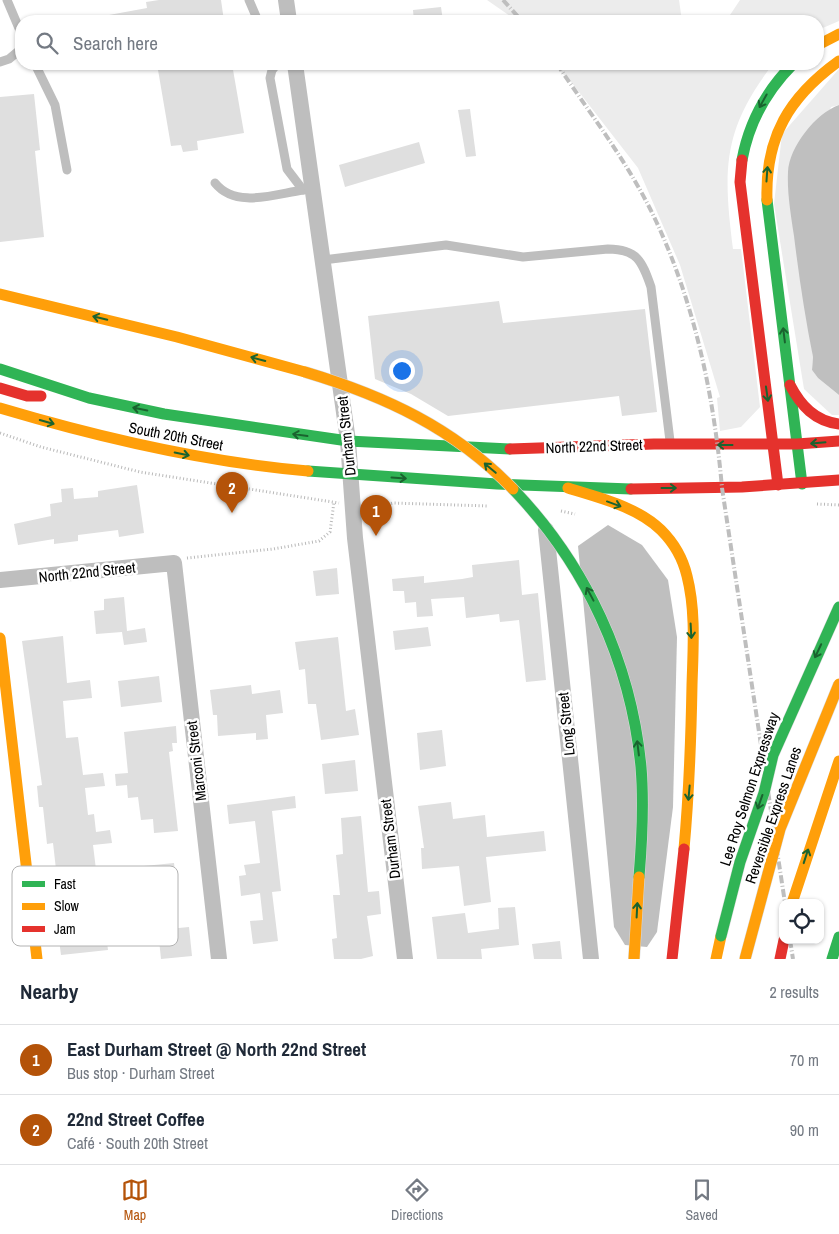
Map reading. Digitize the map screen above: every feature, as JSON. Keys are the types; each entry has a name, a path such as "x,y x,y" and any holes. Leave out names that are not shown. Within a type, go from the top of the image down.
{"main road":[{"path":"824,42 839,34"},
{"path":"802,484 766,192 767,165 776,131 792,103 819,75 839,61"},
{"path":"778,485 740,182 742,155 750,128 768,91 787,70"},
{"path":"0,294 176,337 305,372 380,398 405,409 451,437 494,472 523,500 577,570 613,646 634,718 640,766 642,817 634,959"},
{"name":"South 20th Street","path":"0,369 75,393 164,414 348,441"},
{"path":"790,384 808,411 820,420 839,424"},
{"path":"0,388 27,396 75,393"},
{"name":"South 20th Street","path":"0,408 92,434 200,458 350,475"},
{"name":"North 22nd Street","path":"348,441 498,449 670,444 797,444 839,441"},
{"path":"350,475 542,488 722,488 839,480"},
{"path":"568,488 630,510 649,520 669,539 677,551 687,577 693,661 691,768 682,880 672,959"},
{"name":"Lee Roy Selmon Expressway","path":"716,959 740,862 764,793 774,755 787,720 839,607"},
{"path":"0,638 27,866"},
{"name":"Reversible Express Lanes","path":"745,959 780,829 839,684"},
{"path":"793,899 817,822 839,761"},
{"path":"832,959 839,937"},
{"path":"780,959 783,944"},
{"path":"36,946 38,959"}],"street":[{"path":"286,0 288,15"},
{"name":"Durham Street","path":"296,70 308,189 323,260 348,441 354,538 405,959"},
{"name":"Long Street","path":"542,488 591,959"},
{"name":"North 22nd Street","path":"0,580 174,563"},
{"name":"Marconi Street","path":"174,563 219,959"}],"lane":[{"path":"7,0 15,19"},
{"path":"249,0 255,15"},
{"path":"0,62 10,59 15,54"},
{"path":"38,70 55,106 67,170"},
{"path":"272,70 270,78 287,169 308,189"},
{"path":"215,183 220,190 239,199 308,189"},
{"path":"323,260 446,245 523,257 608,249 622,249 634,254 645,270 653,296 670,444"}],"path":[{"path":"174,563 183,558 273,549 319,541 330,532 334,502"}],"shaded area":[{"path":"487,0 679,0 681,15 508,15"},
{"path":"740,0 839,0 839,21 824,27 824,15 730,15"},
{"path":"839,69 839,105 831,107 792,219 813,357 812,370 818,378 839,395 839,415 832,415 804,389 774,204 782,134"},
{"path":"559,70 769,70 756,88 735,131 728,173 728,196 733,249 741,249 760,407 741,427 720,431 717,398 720,397 680,265 638,168 572,83"},
{"path":"839,105 839,395 818,378 812,370 813,357 789,204 788,172 793,152 805,132 821,115"},
{"path":"608,525 642,545 668,580 677,637 673,807 657,932 647,947 625,945 614,927 578,546"}],"building":[{"path":"159,0 221,0 223,15 109,15 147,8 146,2"},
{"path":"441,7 442,15 413,15 413,10"},
{"path":"158,70 233,70 244,133 197,141 198,150 183,152 181,145 171,146"},
{"path":"34,94 40,150 35,151 44,237 0,242 0,97"},
{"path":"470,109 476,156 466,157 458,110"},
{"path":"419,142 425,163 345,187 339,165"},
{"path":"499,301 503,323 645,309 657,412 622,416 619,396 448,416 411,394 375,379 368,316"},
{"path":"137,485 144,533 119,537 118,530 78,535 78,541 54,544 54,539 18,545 14,524 51,516 50,504 62,502 61,489 73,488 74,499 98,497 98,491"},
{"path":"519,560 522,595 538,593 546,680 526,682 519,620 500,622 499,614 466,618 464,597 431,599 433,616 417,617 416,602 405,603 404,591 393,591 392,579 424,576 424,583 462,579 473,577 472,565"},
{"path":"337,568 339,594 316,596 313,571"},
{"path":"124,597 127,631 145,628 147,642 124,645 122,632 96,634 94,611 104,610 104,599"},
{"path":"428,627 431,646 395,650 393,631"},
{"path":"63,636 67,683 90,680 92,698 63,701 66,738 78,737 83,775 103,773 105,786 85,788 88,815 94,814 96,832 110,830 112,843 93,845 96,866 56,866 53,843 47,844 43,807 39,807 37,786 42,785 22,641"},
{"path":"338,637 346,711 355,709 359,735 321,740 316,704 308,704 305,669 299,670 295,642"},
{"path":"159,676 162,702 121,707 118,681"},
{"path":"251,685 252,694 280,690 283,713 266,715 268,739 256,740 256,733 218,736 217,715 213,715 210,690"},
{"path":"176,726 177,743 172,743 173,751 169,752 178,831 154,833 153,819 141,820 138,797 128,798 127,785 116,786 115,774 128,773 124,732"},
{"path":"442,730 446,766 420,770 417,733"},
{"path":"355,760 358,791 325,794 322,764"},
{"path":"295,796 296,808 272,811 281,891 272,892 278,941 253,944 250,921 263,920 260,893 241,896 239,876 246,875 244,865 260,863 255,821 229,824 227,805"},
{"path":"451,802 453,819 485,815 487,837 544,831 546,851 486,857 491,902 464,906 459,866 422,869 421,848 424,848 418,806"},
{"path":"361,816 368,892 379,891 381,914 367,916 373,956 361,959 334,959 332,939 337,938 333,895 340,895 336,855 343,854 341,818"},
{"path":"174,863 174,866 144,866"},
{"path":"515,907 519,945 481,949 482,959 437,959 432,917 465,913 468,933 499,929 498,908"},
{"path":"189,927 192,956 161,959 160,946 178,946 178,928"},
{"path":"560,941 562,959 534,959 532,944"},
{"path":"60,946 107,946 108,950 61,955"}],"railway":[{"path":"503,0 517,15"},
{"path":"561,70 622,160 646,200 670,253 692,318 701,352 714,419 722,488 784,899"},
{"path":"791,944 793,959"}],"traffic: fast":[{"path":"742,160 754,120 767,96 787,70"},
{"path":"767,200 802,484"},
{"path":"0,369 89,398 164,414 348,441 510,449"},
{"path":"308,471 497,484 631,489"},
{"path":"513,489 539,518 583,583 601,617 615,653 627,690 636,728 641,767 642,822 639,877"},
{"path":"721,936 740,862 764,793 773,755 839,607"},
{"path":"832,959 839,937"}],"traffic: slow":[{"path":"824,42 839,34"},
{"path":"767,200 767,177 770,157 784,120 806,89 839,61"},
{"path":"0,294 177,337 305,372"},
{"path":"305,372 363,392 417,417 467,448 513,489"},
{"path":"0,408 114,439 191,455 230,462 308,471"},
{"path":"568,488 617,504 651,522 670,540 685,570 692,603 693,644 690,767 684,849"},
{"path":"0,638 26,866"},
{"path":"745,959 780,829 839,684"},
{"path":"793,899 839,761"},
{"path":"634,959 639,877"},
{"path":"716,959 721,936"},
{"path":"36,946 37,959"}],"traffic: jam":[{"path":"742,160 740,182 778,485"},
{"path":"790,385 804,406 816,416 839,424"},
{"path":"0,388 27,396 41,396"},
{"path":"510,449 654,444 797,444 839,441"},
{"path":"631,489 742,487 839,480"},
{"path":"672,959 684,849"},
{"path":"780,959 783,944"}],"place":[{"name":"22nd Street Coffee","path":"232,513"},
{"name":"East Durham Street @ North 22nd Street","path":"376,536"}]}
